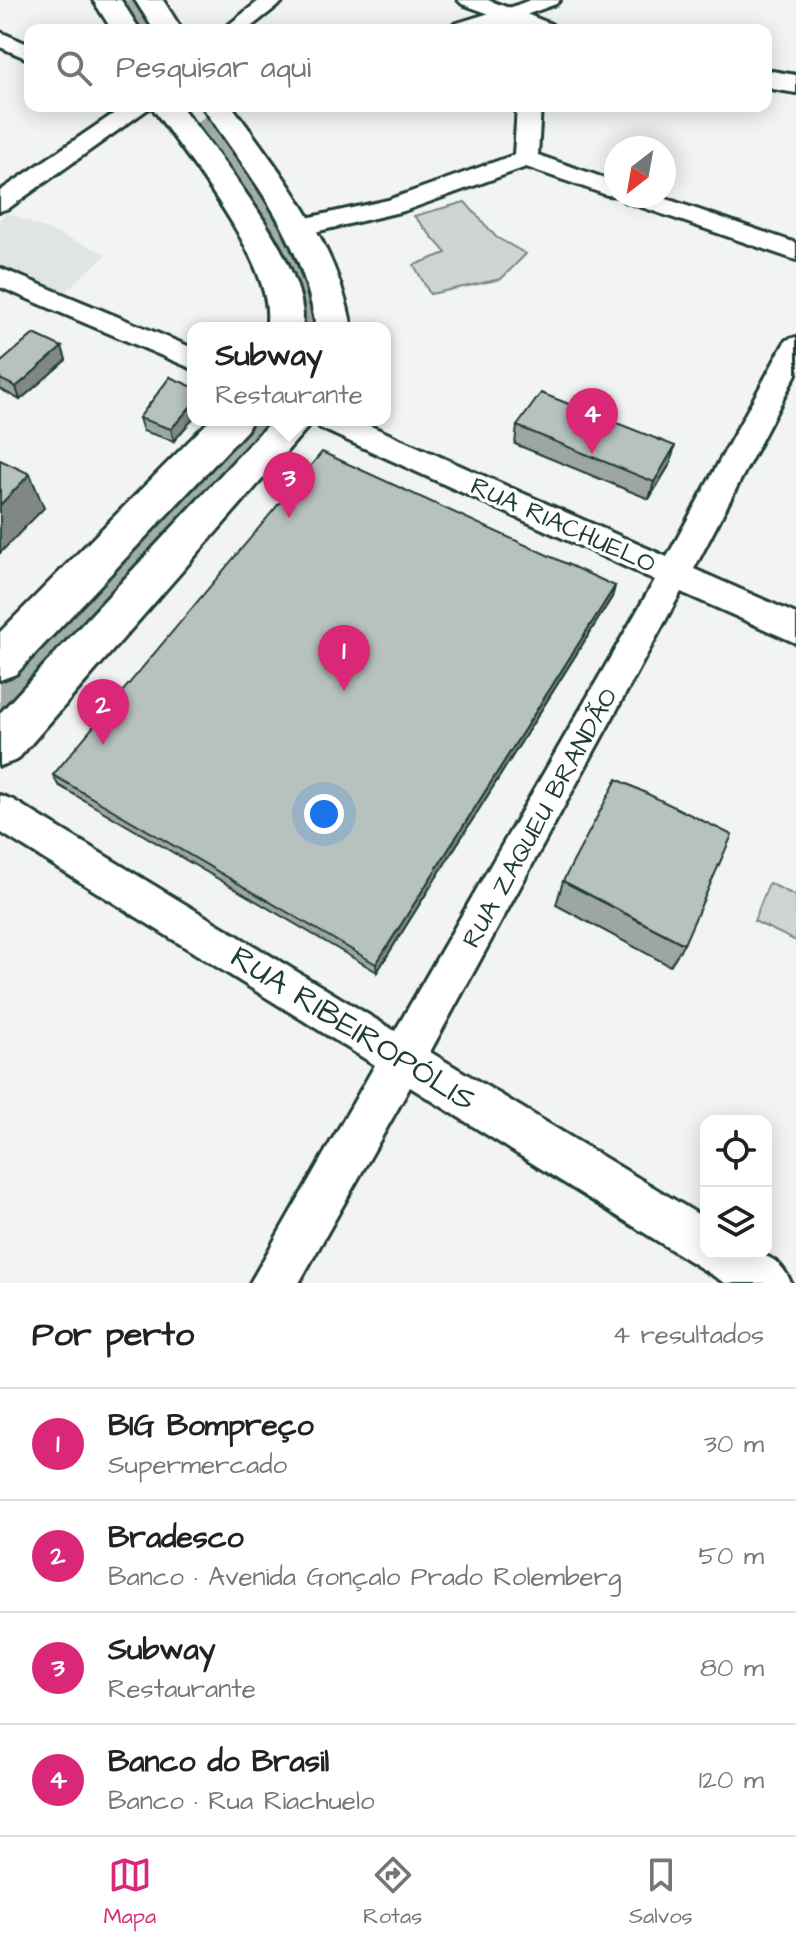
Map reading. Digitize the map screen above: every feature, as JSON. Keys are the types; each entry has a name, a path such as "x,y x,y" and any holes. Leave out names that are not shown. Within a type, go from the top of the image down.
{"street":[{"path":"107,0 122,24"},
{"path":"149,0 164,24"},
{"path":"241,24 274,0"},
{"path":"469,0 528,24"},
{"path":"482,24 549,0"},
{"path":"0,39 24,50"},
{"path":"772,80 796,84"},
{"path":"0,203 142,112"},
{"path":"154,112 240,213 277,274 287,309 285,322"},
{"path":"218,112 302,227 332,302 334,322"},
{"path":"526,159 529,112"},
{"path":"302,227 395,206 526,159 604,186"},
{"path":"668,208 796,252"},
{"path":"0,277 187,356"},
{"name":"RUA ZAQUEU BRANDÃO","path":"273,1283 404,1060 676,576 796,347"},
{"path":"0,661 227,426"},
{"path":"0,745 290,426"},
{"name":"RUA RIACHUELO","path":"343,426 796,629"},
{"name":"RUA RIBEIROPÓLIS","path":"0,812 700,1241"},
{"path":"729,1259 768,1283"}],"shaded area":[{"path":"465,202 496,237 526,254 501,279 430,294 414,265 446,253 414,216"},
{"path":"7,213 107,254 64,292 0,265 0,218"},
{"path":"769,883 796,896 796,941 754,921"}],"building":[{"path":"34,334 62,347 16,387 0,379 0,363"},
{"path":"170,377 187,384 187,411 171,429 139,418"},
{"path":"541,393 675,446 654,482 517,426"},
{"path":"322,452 615,586 376,964 53,775"},
{"path":"0,460 30,474 0,505"},
{"path":"617,779 732,835 684,944 563,881"}],"waterway":[{"path":"129,0 143,24"},
{"path":"206,123 285,245 313,322"},
{"path":"0,694 261,426"}],"place":[{"name":"Banco do Brasil","path":"592,454"},
{"name":"Subway","path":"289,518"},
{"name":"BIG Bompreço","path":"344,691"},
{"name":"Bradesco","path":"103,745"}]}
